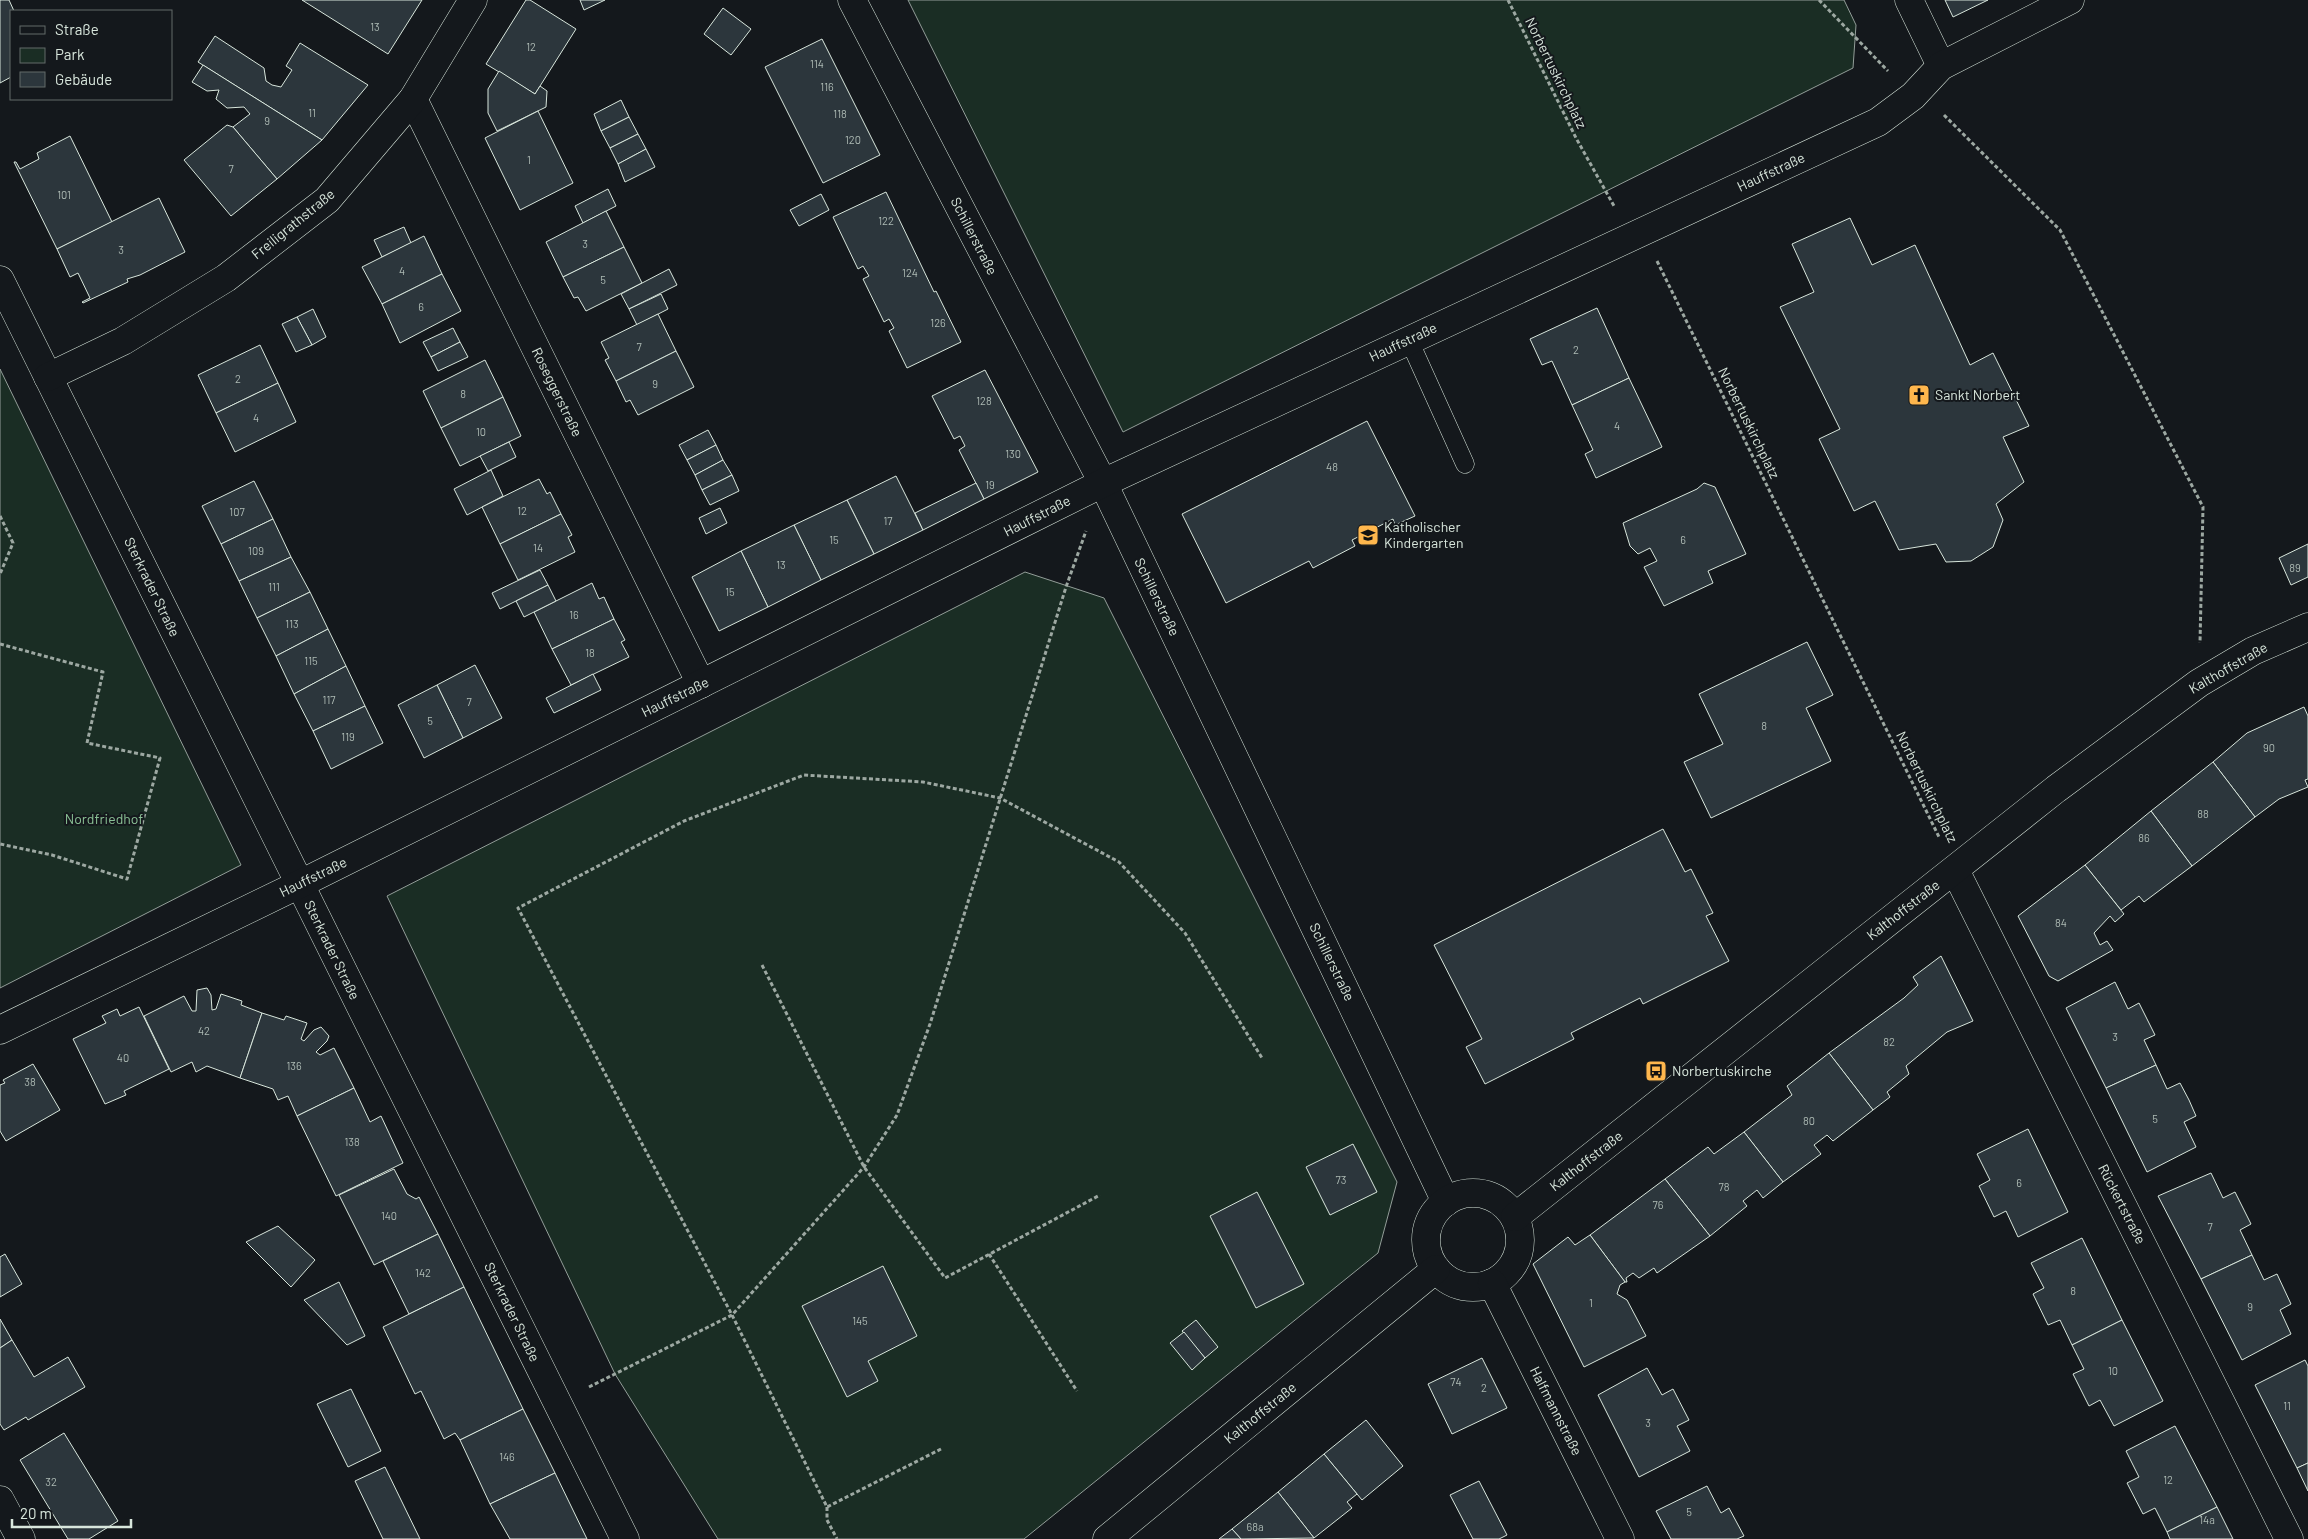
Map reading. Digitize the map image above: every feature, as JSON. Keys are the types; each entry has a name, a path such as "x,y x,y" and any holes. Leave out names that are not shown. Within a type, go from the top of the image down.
{"street":[{"name":"Freiligrathstraße","path":"48,377 124,341 226,278 327,200 413,99 473,0"},
{"name":"Schillerstraße","path":"852,0 1103,483 1446,1202"},
{"path":"1908,0 1941,66"},
{"name":"Hauffstraße","path":"0,1030 300,884 1103,483 1878,122 1913,96 1941,66 2070,0"},
{"name":"Roseggerstraße","path":"413,99 701,684"},
{"name":"Sterkrader Straße","path":"0,280 625,1539"},
{"name":"Kalthoffstraße","path":"1515,1218 2056,789 2199,683 2253,650 2308,627"},
{"name":"Rückertstraße","path":"1954,870 2288,1539"},
{"path":"1477,1193 1492,1197 1505,1205 1515,1218 1520,1232 1520,1248 1515,1262 1505,1275 1492,1283 1477,1287 1462,1286 1448,1279 1436,1269 1429,1255 1426,1240 1429,1224 1437,1211 1446,1202 1462,1194 1477,1193"},
{"name":"Kalthoffstraße","path":"1109,1538 1436,1269"},
{"name":"Halfmannstraße","path":"1492,1283 1620,1539"}],"lane":[{"path":"1409,340 1465,464"}],"path":[{"name":"Norbertuskirchplatz","path":"1508,0 1576,138 1625,224 1642,231 1954,870"},
{"path":"1819,0 1913,96 1950,119 2060,230 2203,507 2199,683"},
{"path":"557,1403 732,1315 864,1167 897,1115 930,1024 1066,587 1103,483"},
{"path":"0,516 14,542 0,574"},
{"path":"0,644 103,672 87,743 160,758 127,879 52,855 0,844"},
{"path":"837,1539 827,1520 827,1506 732,1315 518,908 684,821 804,775 924,782 1000,798 1119,862 1185,933 1262,1058"},
{"path":"762,965 864,1167 945,1278 1100,1194"},
{"path":"989,1254 1077,1391"},
{"path":"827,1506 941,1449"}],"green space":[{"path":"908,0 1844,0 1856,25 1853,68 1123,432"},
{"name":"Nordfriedhof","path":"0,369 241,865 0,988"},
{"path":"1025,572 1104,598 1397,1182 1378,1253 1024,1539 718,1539 615,1374 387,896"}],"building":[{"path":"0,0 9,0 14,10 10,10 10,78 0,83"},
{"path":"302,0 422,0 388,54"},
{"path":"526,0 530,0 576,29 535,94 486,64"},
{"path":"580,0 605,0 584,10"},
{"path":"1945,0 1988,0 1953,17"},
{"path":"723,8 751,29 731,55 704,34"},
{"path":"215,36 264,68 266,81 272,85 281,87 292,70 286,66 300,43 368,85 322,140 198,62"},
{"path":"822,39 880,155 823,183 765,67"},
{"path":"203,65 322,140 277,179 233,127 250,114 244,107 227,108 216,99 219,90 207,91 192,82"},
{"path":"499,71 535,94 540,86 547,91 546,107 497,131 488,113 488,89"},
{"path":"621,100 629,117 601,131 594,114"},
{"path":"538,111 573,183 520,210 485,138"},
{"path":"629,117 638,134 610,148 601,131"},
{"path":"227,125 233,127 277,179 231,216 184,160"},
{"path":"638,134 646,149 618,164 610,148"},
{"path":"70,136 112,222 57,249 14,162 16,162 20,169 39,159 37,153"},
{"path":"646,149 655,167 625,182 618,164"},
{"path":"608,189 616,206 583,223 575,206"},
{"path":"886,192 934,292 936,291 961,342 907,368 889,331 894,328 889,319 884,322 863,279 869,276 863,266 858,269 833,217"},
{"path":"821,194 829,210 799,226 790,210"},
{"path":"159,198 185,252 140,275 127,279 128,282 83,303 90,298 78,273 70,277 57,249"},
{"path":"606,211 624,247 563,277 546,242"},
{"name":"Sankt Norbert","path":"1850,218 1872,265 1915,245 1970,365 1993,353 2029,426 2003,437 2024,482 1996,504 2003,520 1993,547 1971,561 1946,562 1936,544 1899,550 1875,501 1854,511 1819,439 1840,429 1780,307 1814,292 1792,244"},
{"path":"404,227 411,243 382,257 374,240"},
{"path":"424,236 442,274 382,304 362,267"},
{"path":"624,247 642,283 586,311 578,297 574,298 563,277"},
{"path":"669,269 677,285 629,309 621,294"},
{"path":"442,274 461,311 400,343 382,304"},
{"path":"661,294 668,309 637,325 629,309"},
{"path":"1597,308 1629,378 1572,405 1552,361 1542,365 1530,339"},
{"path":"313,309 326,337 312,345 297,317"},
{"path":"658,314 676,351 616,381 605,360 609,358 601,342"},
{"path":"297,317 312,345 296,352 282,324"},
{"path":"453,328 460,342 431,357 423,342"},
{"path":"460,342 468,357 438,371 431,357"},
{"path":"260,345 278,383 216,413 198,375"},
{"path":"676,351 694,387 638,415 630,400 626,402 616,381"},
{"path":"485,360 503,397 441,428 423,391"},
{"path":"985,370 1038,472 984,499 959,450 965,446 960,436 954,439 932,396"},
{"path":"1629,378 1662,447 1596,478 1585,454 1593,450 1572,405"},
{"path":"278,383 296,422 235,452 216,413"},
{"path":"503,397 521,436 460,466 441,428"},
{"path":"1367,421 1415,516 1395,525 1393,519 1352,540 1355,546 1313,568 1309,561 1226,603 1182,514"},
{"path":"708,430 716,445 687,460 679,445"},
{"path":"509,442 516,457 488,471 480,456"},
{"path":"716,445 723,460 695,475 687,460"},
{"path":"723,460 732,475 702,490 695,475"},
{"path":"491,470 503,496 467,515 454,489"},
{"path":"732,475 739,491 710,505 702,490"},
{"path":"896,476 923,530 874,554 847,500"},
{"path":"539,479 547,494 550,492 561,514 500,544 482,507"},
{"path":"254,481 273,519 221,544 202,506"},
{"path":"976,483 984,499 923,530 915,513"},
{"path":"1704,483 1715,487 1746,554 1708,571 1713,583 1664,606 1644,567 1657,561 1650,548 1638,554 1630,546 1623,523 1697,489"},
{"path":"847,500 874,554 821,580 794,525"},
{"path":"720,508 727,523 706,534 699,518"},
{"path":"561,514 572,535 568,537 575,552 518,580 500,544"},
{"path":"273,519 291,557 239,581 221,544"},
{"path":"794,525 821,580 768,607 741,551"},
{"path":"2308,544 2308,577 2291,585 2279,558"},
{"path":"741,551 768,607 719,631 692,577"},
{"path":"291,557 310,592 257,618 239,581"},
{"path":"540,570 548,585 500,609 492,593"},
{"path":"592,583 599,599 604,597 614,619 552,649 534,612"},
{"path":"548,585 556,601 524,617 516,601"},
{"path":"310,592 328,629 276,656 257,618"},
{"path":"614,619 625,640 621,642 629,657 571,685 552,649"},
{"path":"328,629 346,666 294,694 276,656"},
{"path":"1807,642 1833,695 1806,708 1831,761 1711,818 1684,762 1723,744 1699,694"},
{"path":"475,665 502,718 463,738 437,685"},
{"path":"346,666 365,706 313,731 294,694"},
{"path":"593,674 601,690 554,713 546,698"},
{"path":"437,685 463,738 424,758 398,705"},
{"path":"365,706 383,743 331,769 313,731"},
{"path":"2304,707 2308,716 2308,779 2305,780 2308,787 2279,799 2255,817 2213,762 2247,733"},
{"path":"2213,762 2255,817 2192,866 2151,811"},
{"path":"2151,811 2192,866 2144,902 2139,896 2121,910 2085,865"},
{"path":"1663,829 1685,872 1691,869 1713,913 1706,916 1729,961 1643,1004 1640,998 1571,1033 1574,1039 1485,1084 1466,1047 1482,1039 1434,945"},
{"path":"2085,865 2124,914 2115,922 2110,916 2094,933 2100,945 2107,941 2113,950 2058,981 2049,976 2018,916"},
{"path":"1941,956 1973,1021 1947,1032 1906,1066 1909,1074 1887,1092 1890,1097 1873,1110 1829,1053 1904,998 1918,985 1913,977"},
{"path":"2115,982 2128,1009 2139,1003 2155,1035 2144,1040 2156,1065 2106,1088 2066,1008"},
{"path":"207,988 211,995 212,1010 216,1009 221,994 242,1001 241,1005 262,1013 240,1078 207,1066 196,1072 192,1062 171,1072 144,1016 184,996 192,1011 196,1011 197,990"},
{"path":"139,1007 169,1069 124,1091 126,1095 105,1104 73,1039 106,1023 102,1016 117,1009 120,1016"},
{"path":"262,1013 284,1020 286,1016 307,1023 301,1039 304,1041 314,1030 321,1027 329,1036 327,1041 316,1052 320,1055 334,1048 354,1088 297,1116 288,1096 278,1100 273,1089 240,1078"},
{"path":"1829,1053 1873,1110 1833,1141 1827,1135 1814,1145 1821,1154 1783,1182 1744,1132 1792,1095 1787,1086"},
{"path":"33,1064 60,1110 6,1141 0,1131 0,1085 5,1083 3,1080"},
{"path":"2156,1065 2167,1089 2180,1083 2189,1100 2196,1116 2184,1122 2196,1147 2147,1172 2106,1088"},
{"path":"354,1088 370,1122 381,1116 403,1163 336,1196 297,1116"},
{"path":"2028,1129 2068,1212 2018,1237 2006,1211 1994,1217 1979,1186 1990,1180 1977,1154"},
{"path":"1744,1132 1783,1182 1763,1198 1757,1190 1743,1201 1747,1206 1710,1236 1665,1179 1708,1147 1714,1154"},
{"path":"1353,1144 1377,1192 1330,1215 1306,1167"},
{"path":"394,1169 407,1194 416,1199 419,1197 438,1234 374,1265 339,1195"},
{"path":"2211,1173 2223,1198 2235,1192 2251,1224 2240,1230 2252,1255 2201,1279 2158,1196"},
{"path":"1665,1179 1710,1236 1657,1273 1654,1268 1639,1278 1633,1273 1626,1278 1627,1282 1625,1282 1590,1235"},
{"path":"1257,1192 1304,1284 1256,1308 1210,1216"},
{"path":"278,1226 315,1260 291,1287 246,1242"},
{"path":"438,1234 464,1287 409,1314 383,1261"},
{"path":"1590,1235 1625,1282 1620,1285 1617,1294 1627,1300 1646,1336 1584,1367 1533,1264 1568,1237 1575,1245"},
{"path":"2082,1238 2122,1320 2072,1345 2060,1320 2048,1325 2033,1294 2044,1288 2031,1263"},
{"path":"5,1254 22,1284 0,1297 0,1257"},
{"path":"2252,1255 2264,1280 2277,1274 2291,1304 2280,1310 2291,1334 2242,1360 2201,1279"},
{"path":"883,1266 917,1336 868,1361 878,1381 847,1397 802,1306"},
{"path":"339,1282 365,1336 347,1345 304,1300"},
{"path":"464,1287 523,1409 460,1440 455,1433 444,1439 421,1391 415,1394 383,1327"},
{"path":"0,1319 12,1340 0,1348"},
{"path":"1196,1320 1218,1347 1205,1358 1182,1331"},
{"path":"2122,1320 2163,1401 2114,1426 2100,1400 2089,1406 2073,1374 2084,1369 2072,1345"},
{"path":"1184,1332 1205,1358 1192,1370 1170,1343"},
{"path":"12,1340 34,1377 68,1357 85,1387 28,1420 26,1417 4,1430 0,1424 0,1348"},
{"path":"1482,1358 1507,1408 1452,1434 1428,1384"},
{"path":"2305,1360 2308,1366 2308,1463 2297,1468 2255,1385"},
{"path":"1647,1368 1662,1395 1673,1389 1689,1420 1677,1426 1690,1451 1639,1477 1598,1395"},
{"path":"351,1389 381,1451 348,1467 317,1404"},
{"path":"523,1409 555,1473 490,1504 460,1440"},
{"path":"1366,1420 1403,1466 1362,1500 1324,1454"},
{"path":"2175,1426 2217,1507 2167,1532 2155,1508 2143,1514 2127,1483 2139,1477 2126,1451"},
{"path":"64,1433 118,1521 89,1539 68,1539 20,1460"},
{"path":"1324,1454 1357,1494 1347,1502 1352,1508 1314,1538 1278,1492"},
{"path":"2308,1463 2308,1491 2297,1468"},
{"path":"385,1467 420,1539 383,1539 355,1481"},
{"path":"555,1473 587,1539 510,1539 490,1504"},
{"path":"1479,1481 1507,1535 1499,1539 1473,1539 1450,1495"},
{"path":"1707,1486 1721,1513 1729,1508 1744,1536 1737,1539 1671,1539 1656,1511"},
{"path":"1278,1492 1314,1538 1241,1539 1232,1529"},
{"path":"2217,1507 2233,1539 2170,1539 2167,1532"},
{"path":"1232,1529 1241,1539 1219,1539"}],"place":[{"name":"Sankt Norbert","path":"1919,395"},
{"name":"Katholischer Kindergarten","path":"1368,535"},
{"name":"Norbertuskirche","path":"1656,1071"}]}
